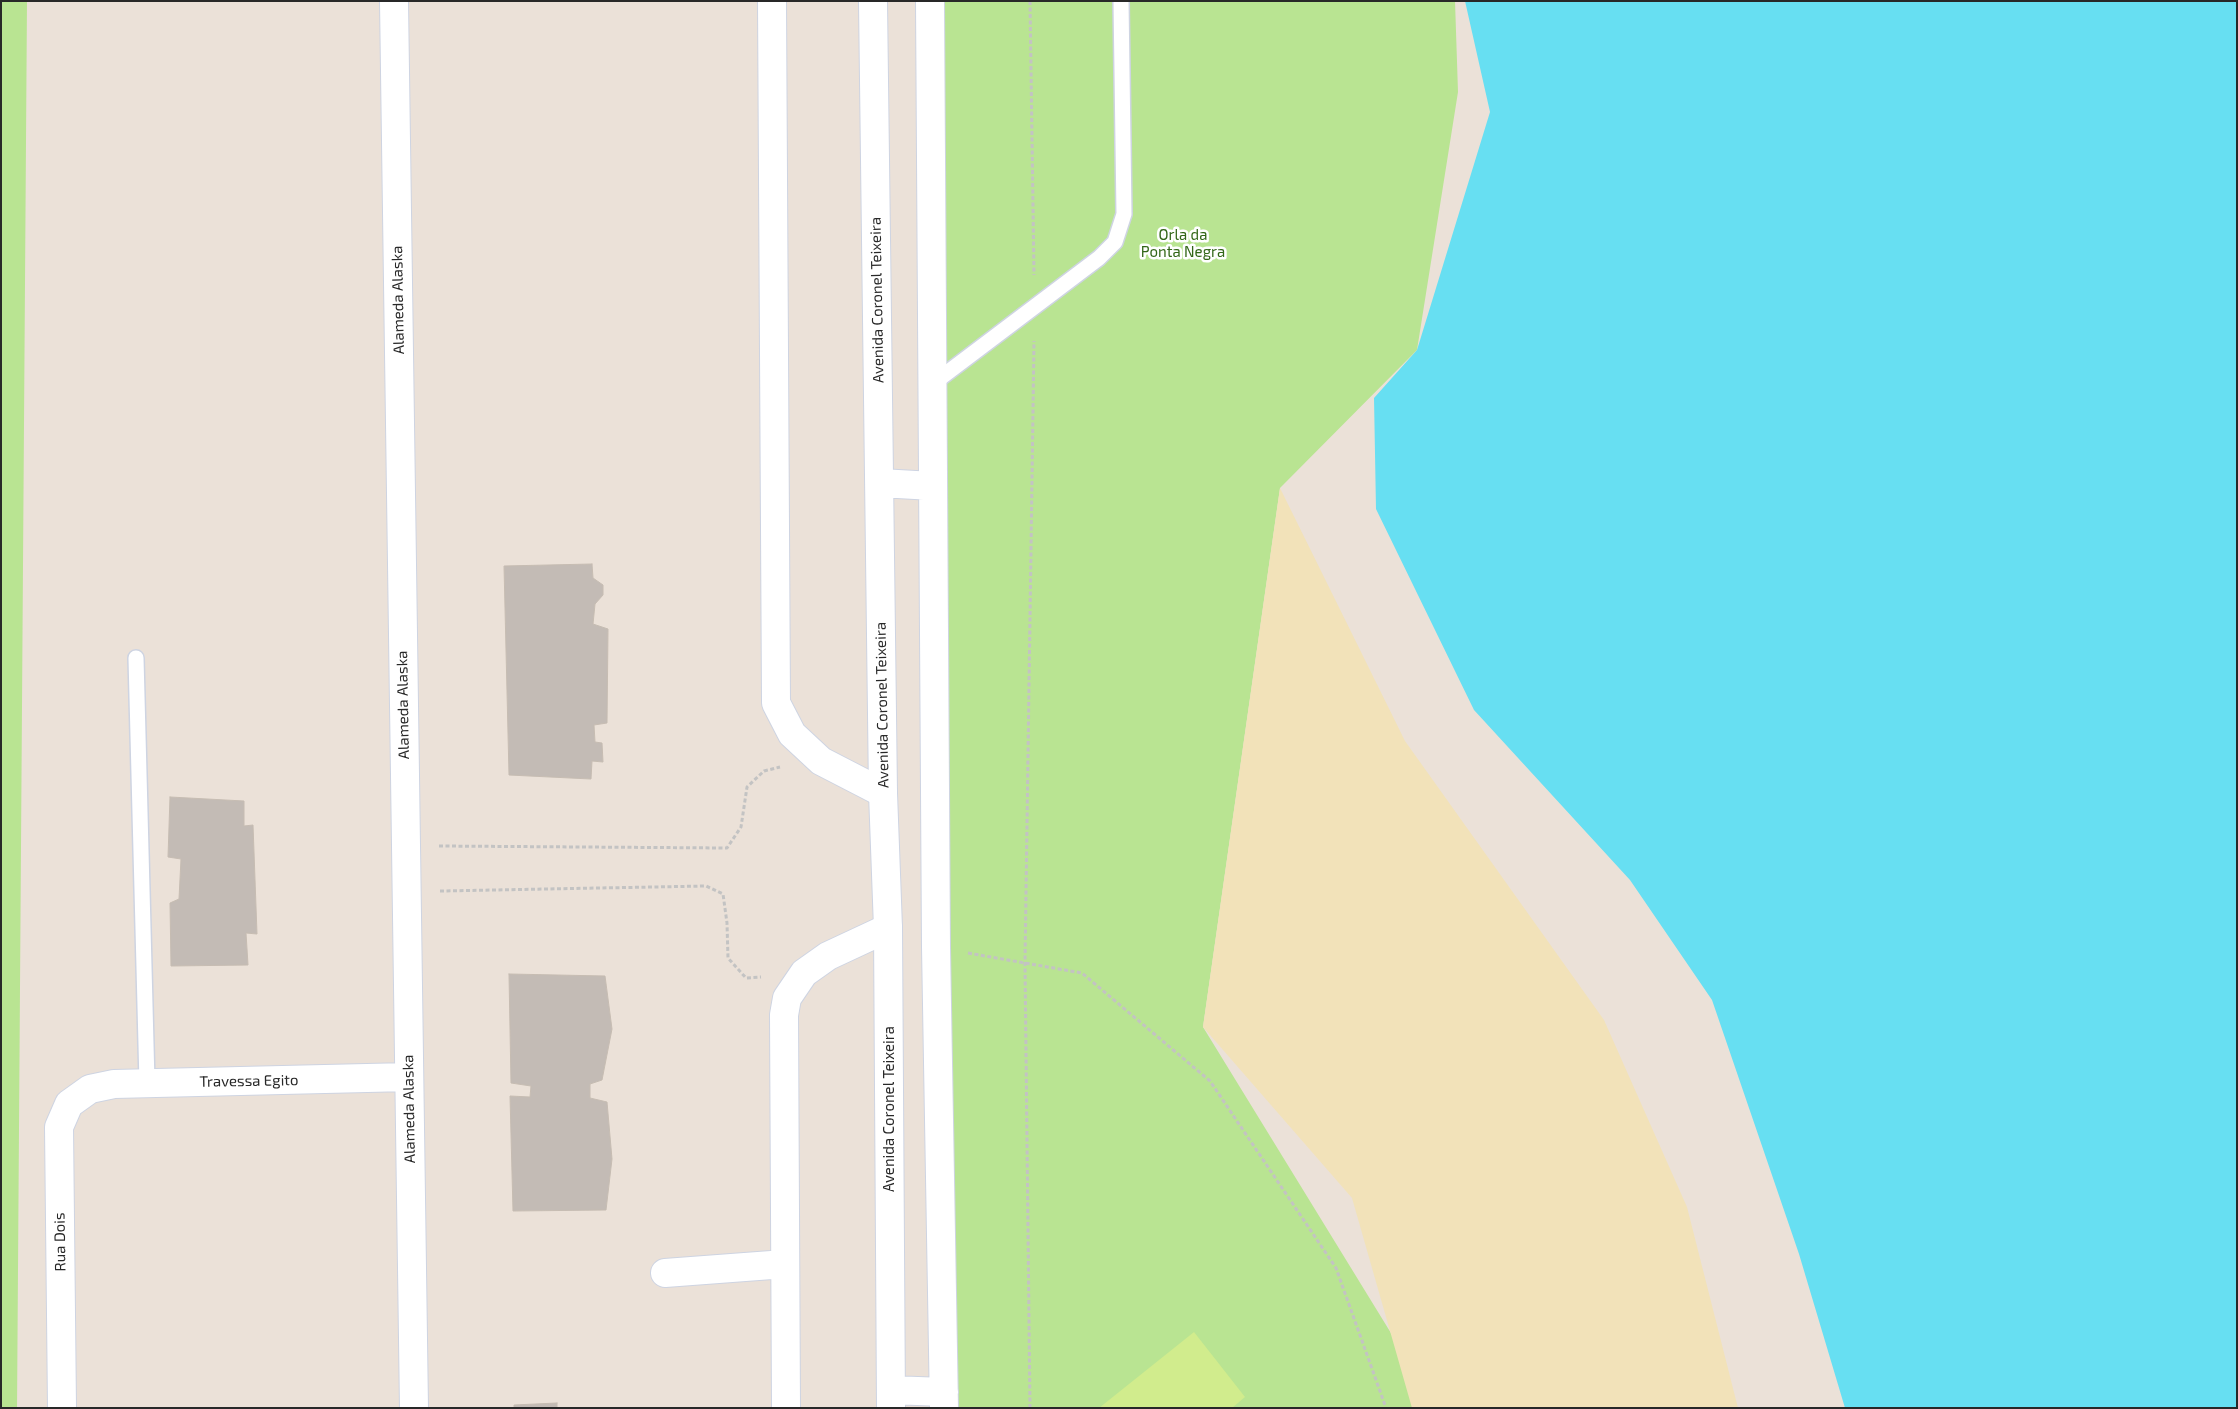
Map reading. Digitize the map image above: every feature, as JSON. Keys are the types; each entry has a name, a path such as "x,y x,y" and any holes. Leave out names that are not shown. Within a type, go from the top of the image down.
{"street":[{"name":"Alameda Alaska","path":"394,1 414,1408"},
{"path":"772,1 776,703 792,734 821,761 883,793"},
{"name":"Avenida Coronel Teixeira","path":"873,1 883,793 888,928 891,1399"},
{"path":"891,1399 944,1400 936,947 930,1"},
{"path":"880,483 932,486"},
{"path":"786,1408 784,1015 787,998 804,974 828,956 888,928"},
{"name":"Travessa Egito","path":"90,1090 114,1084 409,1077"},
{"name":"Rua Dois","path":"62,1408 60,1127 70,1104 90,1090"},
{"path":"665,1273 785,1264"}],"lane":[{"path":"932,385 1099,258 1115,242 1124,214 1122,1"},
{"path":"136,658 146,1083"}],"path":[{"path":"1030,1 1035,307 1025,963 1030,1408"},
{"path":"405,846 727,848 741,827 747,787 764,771 784,766 800,773 821,761"},
{"path":"406,891 706,886 723,894 727,923 728,958 746,978 804,974"},
{"path":"936,947 1082,973 1210,1081 1336,1268 1386,1408"}],"green space":[{"path":"1,1 27,1 17,1408 1,1408"},
{"name":"Orla da Ponta Negra","path":"939,1 1455,1 1458,92 1417,350 1280,488 1203,1027 1437,1408 951,1408"},
{"path":"1194,1332 1245,1397 1232,1408 1099,1408"}],"sand":[{"path":"1280,488 1405,741 1604,1020 1687,1207 1738,1408 1412,1408 1352,1198 1203,1027"}],"water":[{"path":"1465,1 2237,1 2237,1408 1845,1408 1799,1254 1712,1000 1630,880 1474,710 1376,509 1374,398 1417,350 1490,112"}],"building":[{"path":"592,564 593,578 603,585 603,595 595,604 593,624 608,629 607,723 594,725 595,742 602,743 603,762 592,761 591,779 509,775 504,566"},
{"path":"170,797 244,801 244,826 253,825 257,934 246,933 248,965 171,966 170,903 179,899 181,859 168,857"},
{"path":"509,974 605,976 612,1029 602,1080 590,1084 590,1098 607,1102 612,1159 606,1210 513,1211 510,1096 530,1097 531,1086 511,1083"},
{"path":"557,1403 557,1408 514,1408 514,1405"}]}
